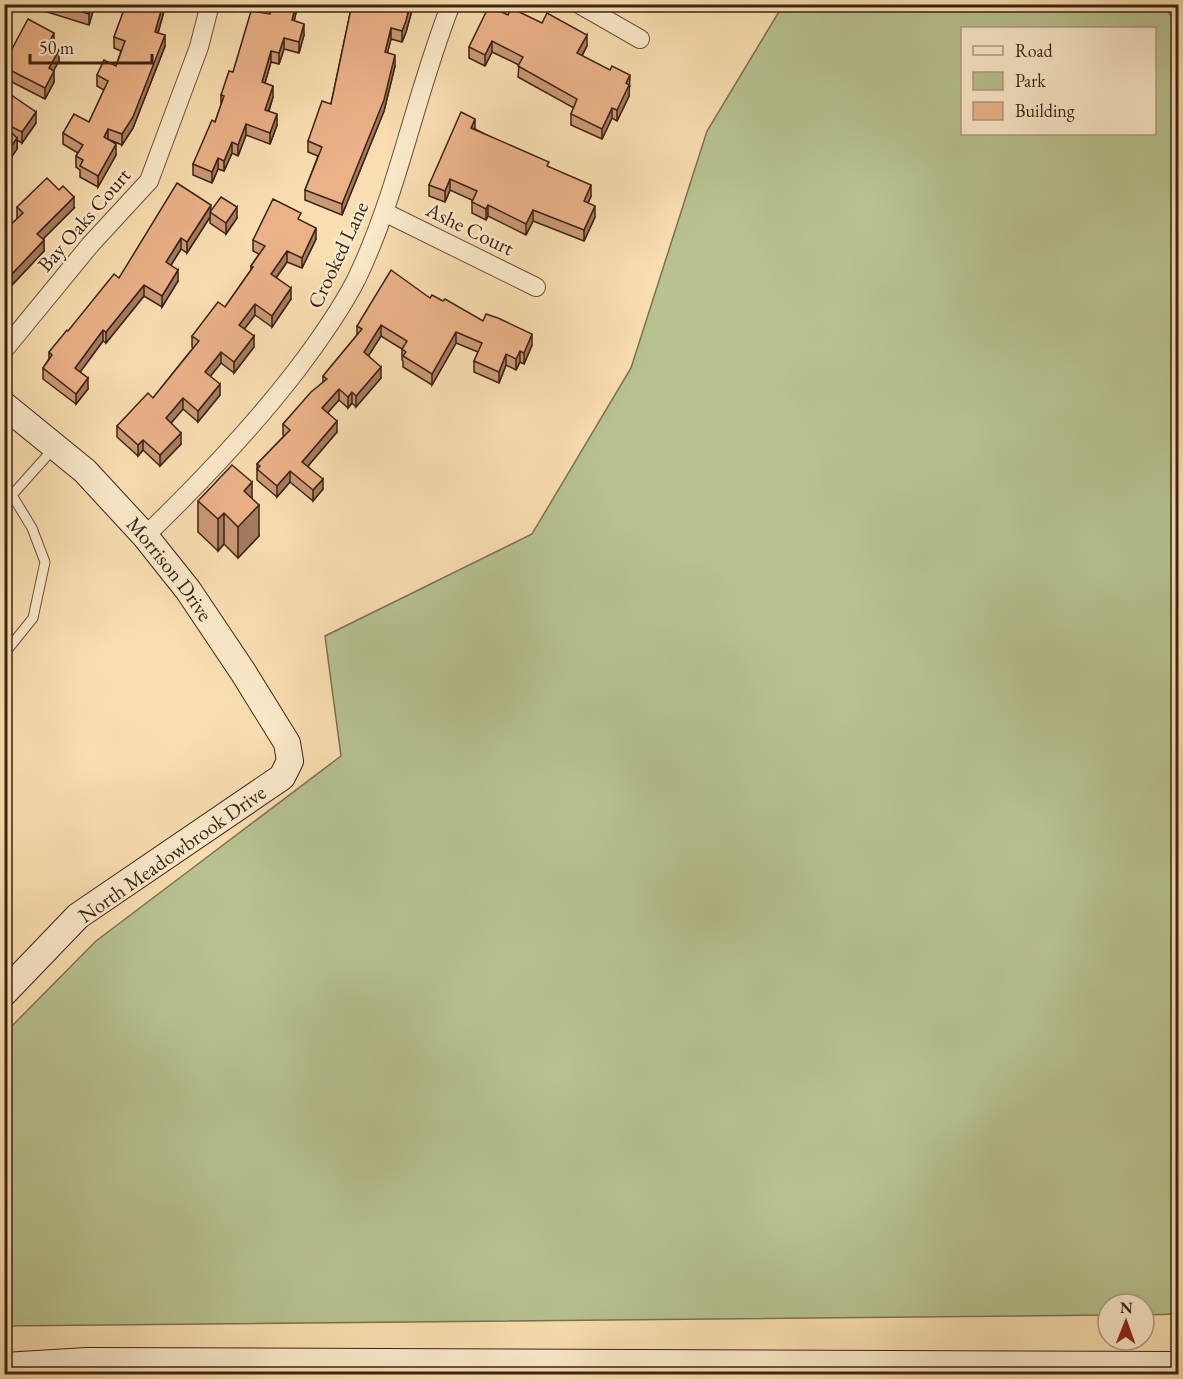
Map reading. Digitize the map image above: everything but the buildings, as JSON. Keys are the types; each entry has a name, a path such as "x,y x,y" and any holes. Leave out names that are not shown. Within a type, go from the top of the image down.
{"main road":[{"name":"Morrison Drive","path":"4,405 85,471 145,536 188,590 243,672 287,744 289,766"},
{"name":"North Meadowbrook Drive","path":"4,993 78,916 282,777 289,766"},
{"path":"4,1366 87,1361 519,1369 1116,1370 1179,1365"}],"street":[{"name":"Bay Oaks Court","path":"4,350 90,245 149,181 199,47 210,4"},
{"name":"Crooked Lane","path":"145,536 213,471 254,425 329,328 356,280 384,212 451,4"},
{"path":"579,4 640,39"},
{"name":"Ashe Court","path":"384,212 536,286"}],"lane":[{"path":"4,654 33,618 45,562 32,528 8,494 55,446"}],"green space":[{"path":"783,5 1164,5 1178,27 1178,1314 1156,1315 1156,1292 1096,1292 1096,1315 5,1326 5,1033 96,941 341,756 325,636 532,534 631,368 707,131"}]}
